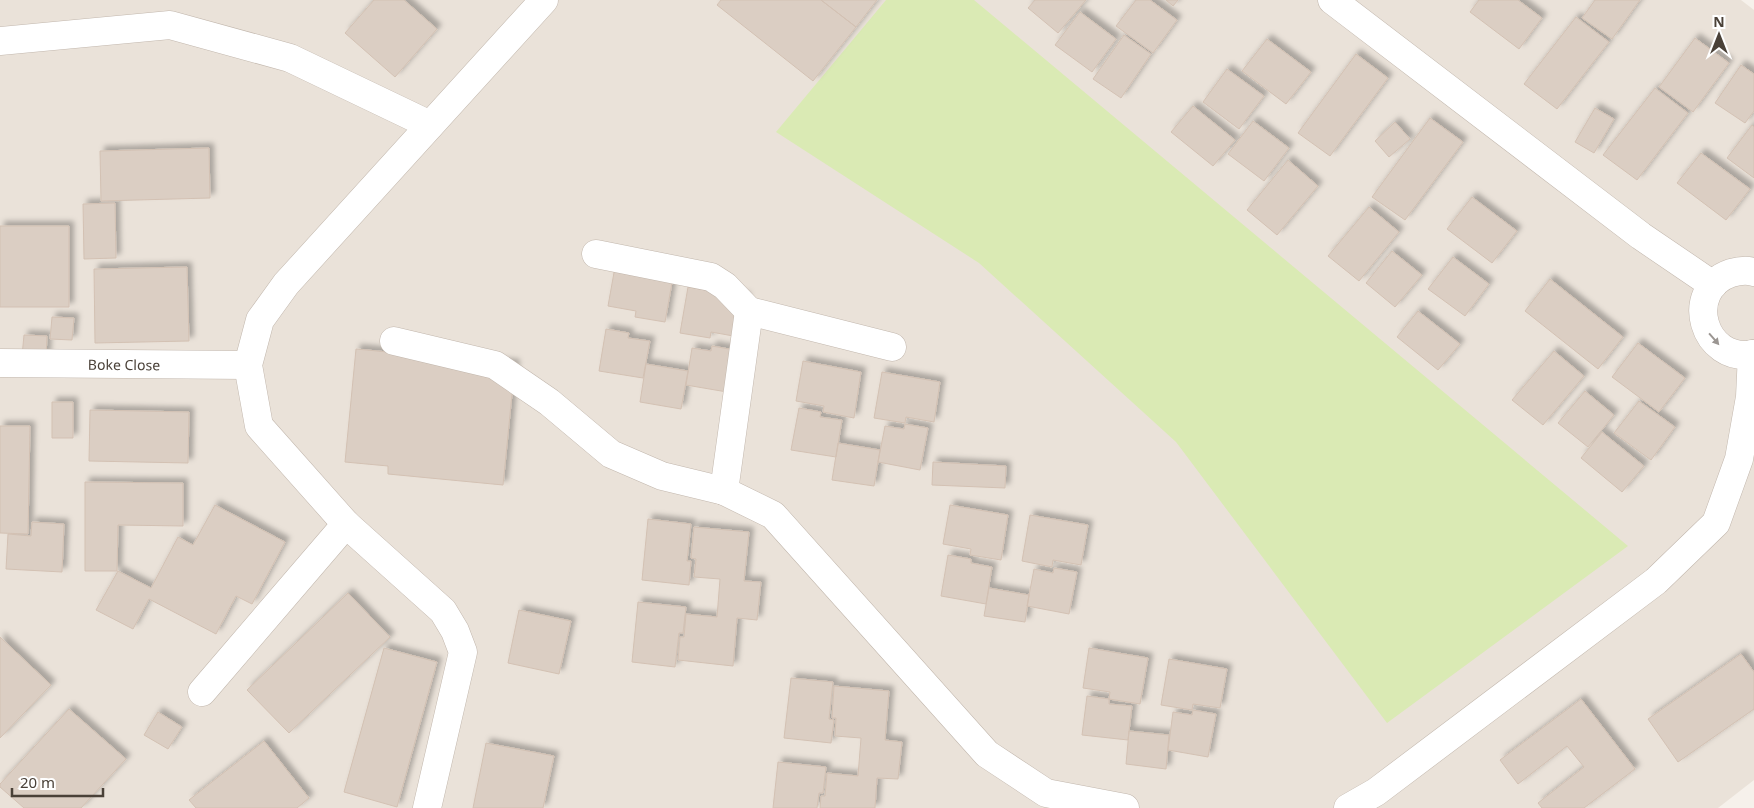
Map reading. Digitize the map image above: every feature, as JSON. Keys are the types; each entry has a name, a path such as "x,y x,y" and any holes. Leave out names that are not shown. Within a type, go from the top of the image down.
{"street":[{"path":"427,808 463,652 455,631 443,611 346,524 259,426 248,365 260,320 286,284 544,0"},
{"path":"1332,0 1641,236 1713,285"},
{"path":"0,41 170,26 290,58 430,126"},
{"path":"596,254 711,277 726,286 749,311 892,347"},
{"path":"1348,808 1376,792 1656,581 1716,523 1738,460 1752,398 1753,354 1737,354 1723,349 1708,333 1702,312 1705,298 1713,285 1723,276 1736,271 1754,272"},
{"path":"724,491 749,311"},
{"path":"394,341 495,365 549,402 612,454 662,476 724,491 773,515 987,754 1046,793 1125,808"},
{"name":"Boke Close","path":"0,363 248,365"},
{"path":"202,692 346,524"}],"shaded area":[{"path":"0,0 1741,0 1754,10 1754,780 1718,808 0,808"}],"green space":[{"path":"886,0 974,0 1628,546 1387,723 1176,442 979,263 776,132"}],"building":[{"path":"374,0 404,0 437,29 395,77 345,33"},
{"path":"721,0 821,0 856,27 813,81 717,5"},
{"path":"821,0 877,0 856,27"},
{"path":"1035,0 1086,0 1058,33 1028,8"},
{"path":"1136,0 1150,0 1177,20 1153,53 1116,26"},
{"path":"1166,0 1178,0 1173,6"},
{"path":"1479,0 1518,0 1542,18 1519,49 1470,12"},
{"path":"1595,0 1640,0 1612,39 1582,18"},
{"path":"1080,12 1116,39 1092,72 1055,45"},
{"path":"1576,17 1609,42 1557,109 1524,84"},
{"path":"1124,35 1151,54 1121,98 1093,79"},
{"path":"1695,38 1729,63 1693,112 1659,87"},
{"path":"1267,39 1311,72 1286,104 1242,71"},
{"path":"1356,54 1388,78 1330,156 1298,133"},
{"path":"1741,65 1754,74 1754,111 1745,123 1715,103"},
{"path":"1227,69 1264,96 1239,129 1203,102"},
{"path":"1655,88 1688,113 1637,180 1603,155"},
{"path":"1193,106 1235,140 1213,166 1171,132"},
{"path":"1595,108 1614,119 1594,153 1575,142"},
{"path":"1430,118 1463,142 1405,220 1372,197"},
{"path":"1253,121 1289,148 1264,181 1228,154"},
{"path":"1395,122 1410,139 1389,157 1375,141"},
{"path":"1752,125 1754,127 1754,178 1727,158"},
{"path":"209,148 210,198 101,201 100,151"},
{"path":"1701,153 1750,189 1726,220 1677,183"},
{"path":"1288,160 1318,186 1277,235 1247,210"},
{"path":"1472,197 1517,231 1492,263 1447,229"},
{"path":"115,203 116,258 84,259 83,204"},
{"path":"1369,207 1399,232 1359,281 1328,256"},
{"path":"0,226 69,226 69,307 0,307"},
{"path":"1392,251 1422,275 1395,307 1366,283"},
{"path":"1453,257 1489,284 1465,316 1428,289"},
{"path":"187,267 189,341 95,343 94,269"},
{"path":"615,267 673,277 665,322 635,317 636,311 608,306"},
{"path":"1550,279 1623,337 1598,369 1525,311"},
{"path":"688,287 746,297 739,337 711,332 710,338 680,333"},
{"path":"1418,311 1460,344 1438,370 1397,337"},
{"path":"52,317 74,318 72,340 50,339"},
{"path":"606,329 629,333 628,338 650,341 643,378 599,371"},
{"path":"24,335 47,336 46,357 22,356"},
{"path":"1638,343 1685,378 1659,412 1612,377"},
{"path":"712,346 735,350 727,392 686,385 692,348 711,351"},
{"path":"356,349 515,364 503,485 388,474 388,466 345,462"},
{"path":"1554,351 1584,376 1543,425 1512,400"},
{"path":"803,361 861,372 854,418 823,412 824,406 796,401"},
{"path":"646,364 688,371 681,409 640,402"},
{"path":"882,372 940,382 934,422 906,417 905,423 874,418"},
{"path":"1585,391 1614,415 1588,447 1558,423"},
{"path":"1639,401 1675,427 1651,460 1614,433"},
{"path":"52,402 73,402 73,438 52,438"},
{"path":"799,408 821,412 820,417 842,420 836,457 791,450"},
{"path":"90,410 189,412 188,463 89,461"},
{"path":"905,424 928,428 920,470 878,462 885,426 904,429"},
{"path":"0,426 30,426 28,534 0,533"},
{"path":"1602,432 1644,466 1622,492 1581,458"},
{"path":"838,443 880,450 874,486 832,480"},
{"path":"933,462 1006,466 1005,488 932,485"},
{"path":"85,482 183,483 183,526 118,525 117,571 85,571"},
{"path":"215,505 285,542 252,604 236,596 216,634 149,599 133,629 96,610 118,571 151,588 178,537 193,545"},
{"path":"950,505 1008,515 1001,560 970,555 971,549 943,544"},
{"path":"1030,515 1088,525 1081,565 1053,560 1052,567 1022,561"},
{"path":"648,519 691,524 687,561 691,561 689,585 642,580"},
{"path":"32,522 64,524 62,572 6,569 8,534 31,536"},
{"path":"694,527 749,532 744,581 761,582 757,620 737,618 733,666 678,660 680,637 684,637 686,614 717,617 720,579 694,577 696,559 691,558"},
{"path":"948,555 971,559 971,563 992,567 986,604 941,596"},
{"path":"1054,568 1077,572 1069,614 1027,606 1034,569 1053,573"},
{"path":"989,588 1029,595 1025,622 984,616"},
{"path":"348,593 390,637 289,733 247,690"},
{"path":"638,602 686,607 683,633 679,633 675,667 632,662"},
{"path":"519,610 571,621 559,674 508,663"},
{"path":"0,637 51,685 0,738"},
{"path":"384,648 437,662 397,807 344,792"},
{"path":"1089,648 1148,658 1140,704 1109,699 1110,692 1083,688"},
{"path":"1741,654 1754,672 1754,709 1678,762 1648,719"},
{"path":"1169,659 1227,669 1220,708 1193,704 1192,710 1161,705"},
{"path":"791,678 833,682 829,719 834,720 831,743 784,738"},
{"path":"834,686 889,691 885,740 902,742 898,779 877,778 875,808 820,808 821,796 825,796 827,773 858,776 861,738 835,736 836,718 832,718"},
{"path":"1087,696 1109,699 1109,704 1132,706 1128,740 1082,735"},
{"path":"1581,699 1635,769 1584,808 1542,808 1538,803 1584,767 1567,746 1518,784 1500,760"},
{"path":"69,709 126,759 81,808 24,808 0,787 0,784"},
{"path":"1193,710 1216,714 1208,757 1168,750 1173,712 1192,715"},
{"path":"158,712 182,727 168,749 144,735"},
{"path":"1129,731 1169,735 1166,769 1126,764"},
{"path":"264,741 309,798 297,808 196,808 189,800"},
{"path":"486,743 554,756 543,808 473,808"},
{"path":"778,762 826,767 823,793 819,793 817,808 773,808"}]}
